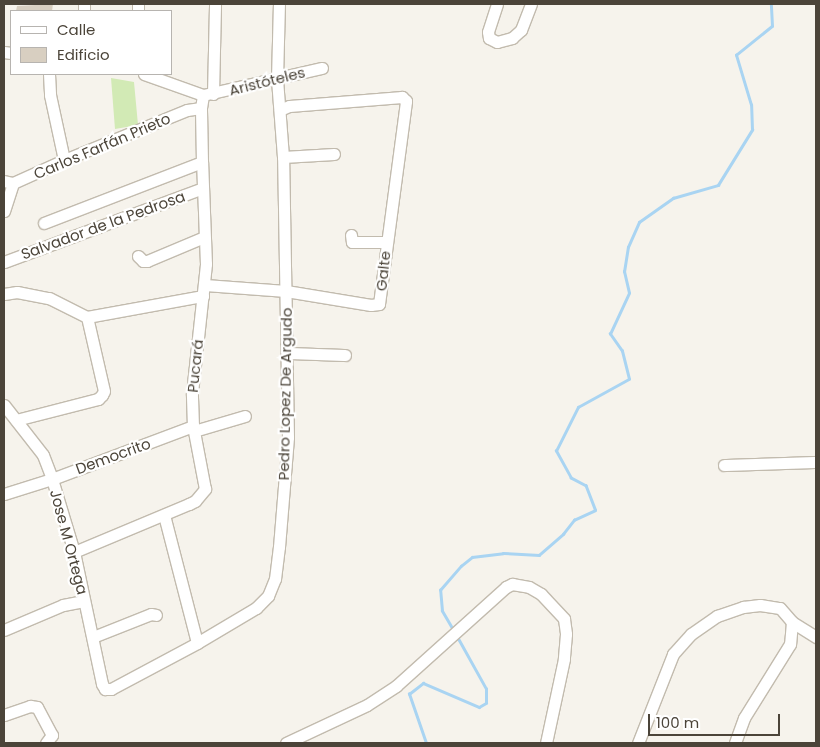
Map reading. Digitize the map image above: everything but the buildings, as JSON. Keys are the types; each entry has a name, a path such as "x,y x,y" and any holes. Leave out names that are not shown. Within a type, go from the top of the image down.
{"street":[{"name":"Pucará","path":"74,552 195,501 205,488 194,429 192,393 204,290 201,108 208,95 215,4"},
{"name":"Pedro Lopez De Argudo","path":"108,690 197,643 256,608 272,588 279,547 288,437 283,156 277,78 279,4"},
{"path":"497,4 488,32 489,38 497,42 512,38 520,30 527,19 531,4"},
{"name":"Aristóteles","path":"208,95 277,78 286,74 322,68"},
{"path":"49,75 50,95 64,160"},
{"path":"147,75 208,95"},
{"name":"Galte","path":"87,317 204,290 286,291 377,305 380,301 386,242 406,100 402,97 289,106 280,110"},
{"name":"Carlos Farfán Prieto","path":"9,182 187,110 201,108"},
{"path":"283,156 334,154"},
{"path":"44,223 202,162"},
{"path":"4,211 9,182"},
{"name":"Salvador de la Pedrosa","path":"4,262 203,188"},
{"path":"351,236 352,242 386,242"},
{"path":"138,256 142,261 147,261 204,237"},
{"path":"4,294 17,292 49,298 87,317 104,390 98,399 16,420"},
{"path":"288,353 345,355"},
{"name":"Jose M Ortega","path":"4,405 43,455 52,479 74,552 102,684 108,690"},
{"name":"Democrito","path":"4,494 194,429 245,416"},
{"path":"724,465 816,462"},
{"path":"164,515 197,643"},
{"path":"286,743 374,700 396,686 506,587 512,584 535,590 561,614 566,634 565,651 546,743"},
{"path":"4,630 63,605 84,601"},
{"path":"638,743 673,654 691,634 725,612 748,605 780,608 792,622 816,637"},
{"path":"93,637 151,614 156,615"},
{"path":"735,743 744,718 790,644 792,622"},
{"path":"4,715 30,706 37,707 52,736 46,743"}],"green space":[{"path":"111,78 134,82 138,125 115,129"}],"waterway":[{"path":"453,630 442,611 440,590 461,566 472,557 503,553 539,555 563,534 574,520 595,510 586,486 571,478 556,451 578,407 629,379 622,351 610,334 629,293 624,272 628,247 639,222 673,198 718,185 752,130 751,105 736,55 772,26 771,4"},
{"path":"426,743 409,694 423,683 479,707 486,703 486,689 457,637"}]}
